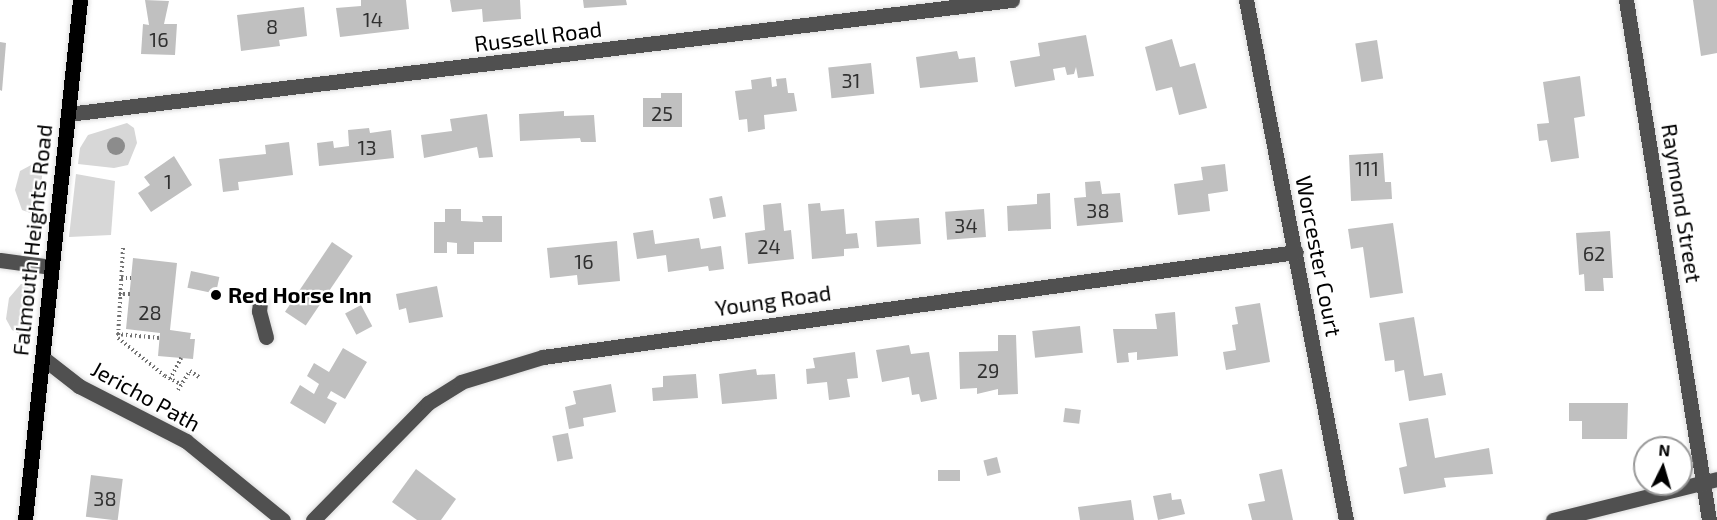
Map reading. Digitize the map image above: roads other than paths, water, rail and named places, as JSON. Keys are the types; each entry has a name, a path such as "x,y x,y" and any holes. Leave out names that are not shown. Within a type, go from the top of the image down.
{"main road":[{"name":"Falmouth Heights Road","path":"25,520 80,0"}],"street":[{"name":"Russell Road","path":"68,114 1012,0"},
{"name":"Worcester Court","path":"1246,0 1346,520"},
{"name":"Raymond Street","path":"1626,0 1711,481 1709,520"},
{"name":"Young Road","path":"313,520 428,403 461,382 543,357 1296,252"},
{"path":"0,260 52,267"},
{"path":"260,302 259,311 266,337"},
{"name":"Jericho Path","path":"43,358 78,386 186,441 283,520"},
{"path":"1552,520 1711,481"}],"place":[{"name":"Red Horse Inn","path":"216,295"}]}
